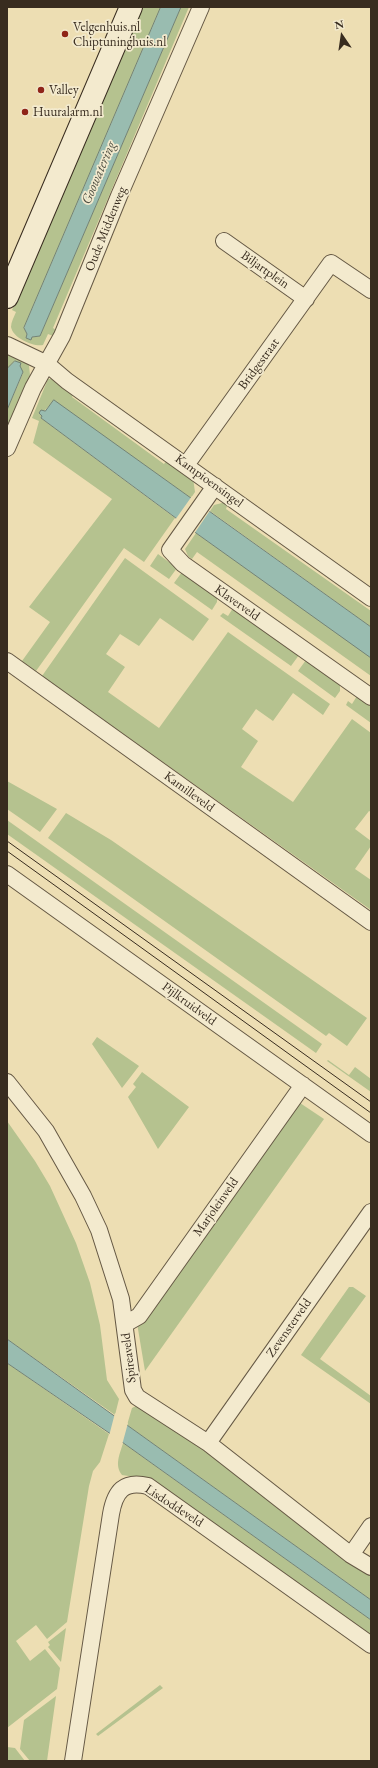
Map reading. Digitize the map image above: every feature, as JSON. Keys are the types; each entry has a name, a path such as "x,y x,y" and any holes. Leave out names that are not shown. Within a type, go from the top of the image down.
{"street":[{"path":"7,297 131,7"},
{"name":"Oude Middenweg","path":"7,448 33,388 62,336 118,196 200,7"},
{"name":"Biljartplein","path":"224,242 306,299"},
{"name":"Bridgestraat","path":"186,465 331,263 371,290"},
{"name":"Kampioensingel","path":"7,345 47,364 67,381 371,598"},
{"name":"Klaverveld","path":"215,486 170,550 183,564 371,697"},
{"name":"Kamilleveld","path":"7,661 371,922"},
{"name":"Pijlkruidveld","path":"7,874 371,1134"},
{"name":"Spireaveld","path":"7,1082 46,1131 83,1196 99,1230 121,1299 133,1390 137,1397 208,1443 351,1555 371,1567"},
{"name":"Marjoleinveld","path":"125,1324 139,1316 303,1085"},
{"name":"Zevensterveld","path":"208,1443 371,1212"},
{"name":"Lisdoddeveld","path":"72,1761 110,1514 115,1496 125,1487 133,1484 148,1486 371,1645"},
{"path":"351,1555 371,1526"}],"green space":[{"path":"141,7 161,7 24,328 27,334 26,338 31,340 32,337 40,336 181,7 189,7 53,328 56,330 53,336 48,334 43,345 34,345 15,335 11,325 16,312 12,310"},
{"path":"7,353 27,361 30,375 7,431 7,410 23,373 15,361 7,369"},
{"path":"48,379 53,379 74,393 72,397 164,464 167,460 193,478 195,492 191,498 54,401 44,411 41,418 175,518 144,562 124,548 36,671 22,661 50,622 29,607 112,499 33,443 39,421 32,418"},
{"path":"226,502 228,503 226,509 371,611 371,627 210,511 214,505"},
{"path":"196,533 371,657 371,676 197,552 192,559 188,556 185,549"},
{"path":"158,554 177,568 169,579 150,566"},
{"path":"125,558 209,619 193,641 160,618 139,646 120,634 106,654 125,667 108,692 159,728 228,632 330,704 323,715 293,693 273,721 256,709 242,729 258,741 241,767 293,802 352,719 371,733 371,812 369,811 355,829 371,841 371,846 355,869 371,880 371,910 42,676"},
{"path":"182,572 217,596 217,602 212,610 174,583"},
{"path":"233,608 299,655 291,666 220,616 223,613 228,616"},
{"path":"306,660 340,684 340,691 335,698 298,671"},
{"path":"357,696 371,706 371,723 346,705 348,701 352,704"},
{"path":"7,781 57,809 40,832 7,809"},
{"path":"66,813 111,840 367,1018 347,1046 329,1033 326,1036 48,838"},
{"path":"7,820 322,1044 316,1053 7,834"},
{"path":"97,1037 139,1066 122,1088 92,1044"},
{"path":"328,1060 349,1075 355,1067 371,1079 371,1092 327,1061"},
{"path":"142,1072 189,1107 158,1149 128,1097 136,1087 133,1084"},
{"path":"297,1101 324,1119 145,1371 137,1323"},
{"path":"7,1121 35,1161 50,1186 76,1243 90,1283 100,1325 107,1380 119,1399 115,1415 7,1339"},
{"path":"349,1287 353,1287 366,1296 320,1359 371,1396 371,1404 301,1355"},
{"path":"7,1363 109,1434 100,1462 93,1471 89,1486 67,1622 47,1639 36,1625 16,1641 30,1661 45,1649 60,1668 57,1689 7,1728"},
{"path":"138,1405 205,1448 347,1560 371,1575 371,1600 127,1425 132,1408"},
{"path":"123,1443 371,1620 371,1639 141,1478 122,1475 118,1467 118,1463"},
{"path":"66,1628 61,1662 48,1647 50,1645 48,1642"},
{"path":"160,1685 163,1688 98,1736 96,1734"},
{"path":"56,1696 47,1761 30,1761 20,1749 24,1720"},
{"path":"7,1747 15,1748 25,1761 7,1761"}],"water":[{"name":"Goowatering","path":"161,7 181,7 40,336 32,337 31,340 26,338 27,334 24,328"},
{"path":"15,361 21,363 20,366 23,372 7,410 7,369"},
{"path":"54,400 371,627 371,658 196,533 41,418 42,416 39,413 41,410 45,411"},
{"path":"7,1339 371,1600 371,1620 115,1437 7,1363"}],"pier":[{"path":"192,496 211,509 194,534 175,520"},
{"path":"115,1413 128,1423 122,1445 109,1436"}],"tram line":[{"path":"7,841 371,1102"},
{"path":"7,851 371,1113"}],"place":[{"name":"Velgenhuis.nl Chiptuninghuis.nl","path":"65,34"},
{"name":"Valley","path":"41,90"},
{"name":"Huuralarm.nl","path":"25,112"}]}
